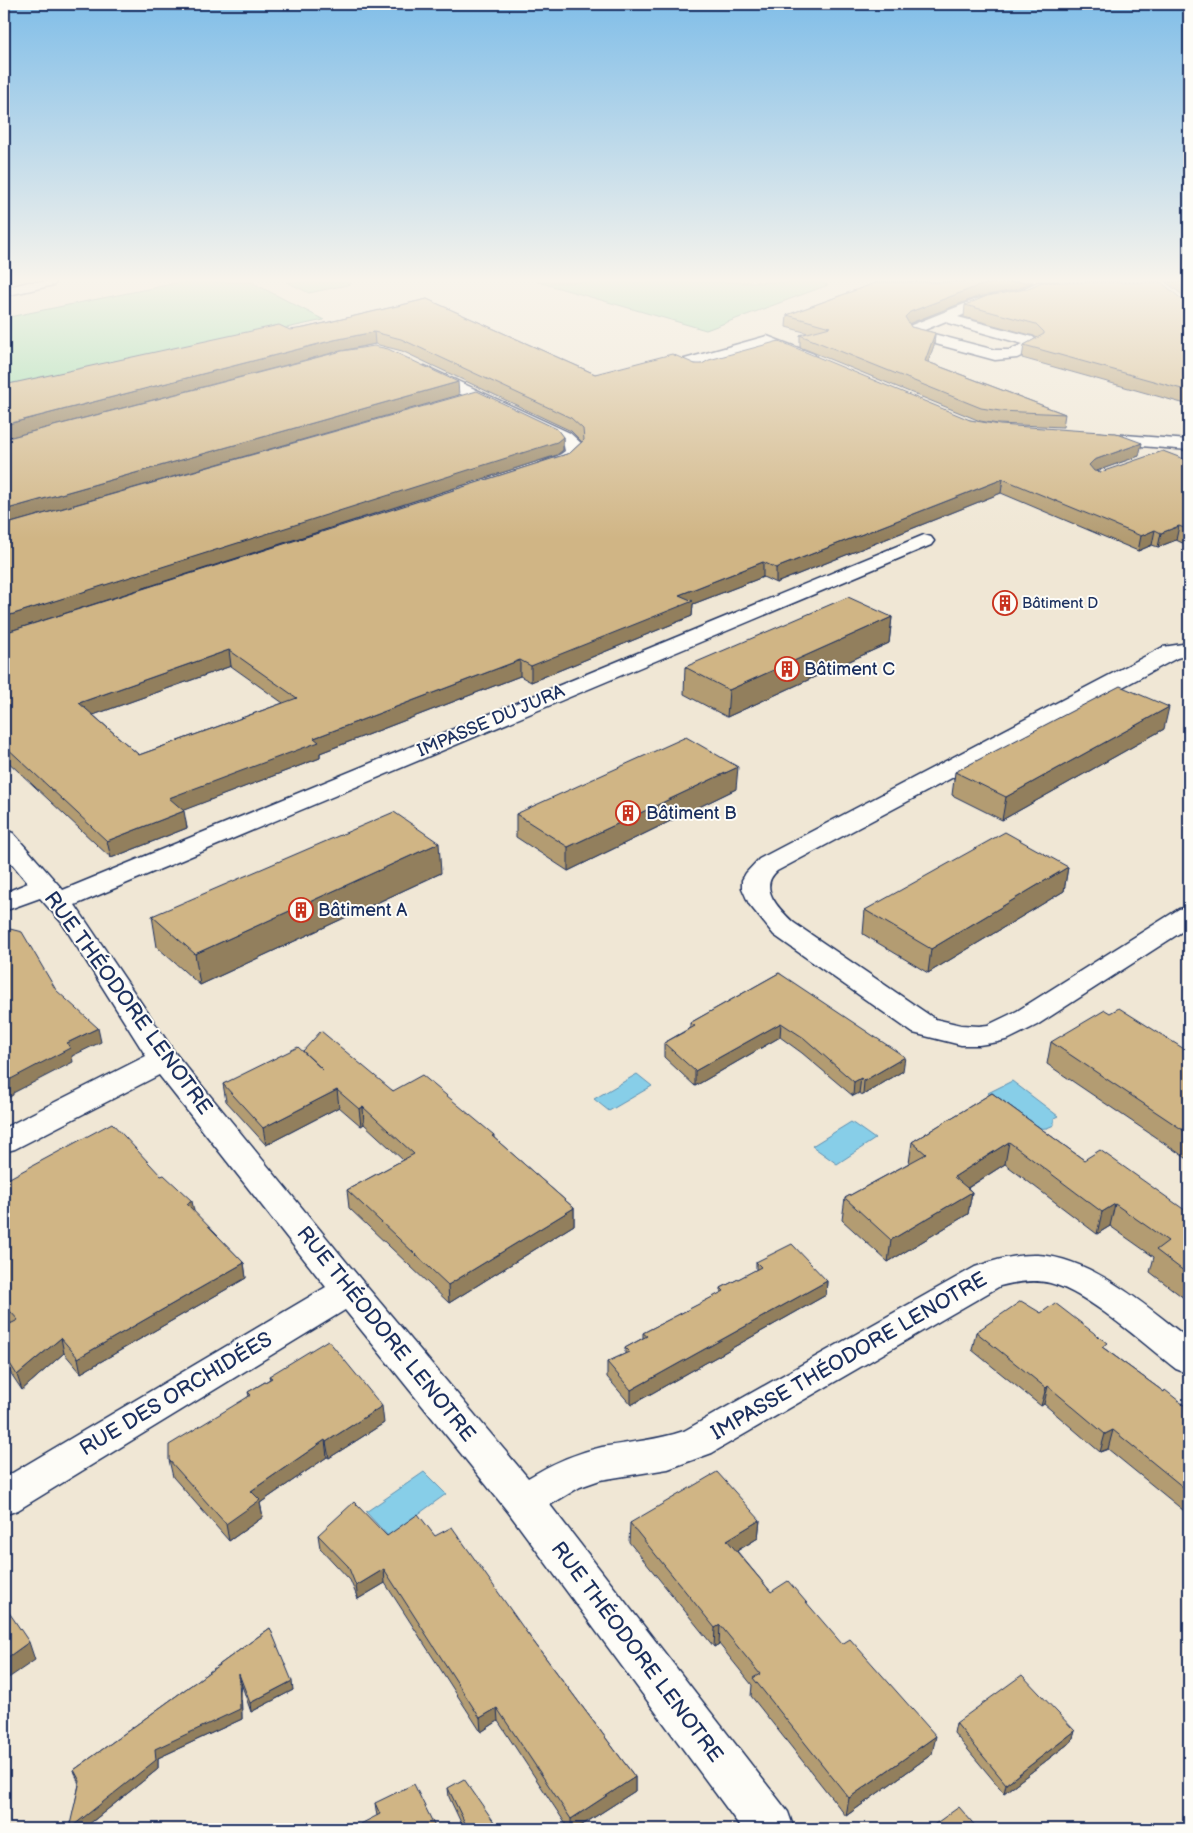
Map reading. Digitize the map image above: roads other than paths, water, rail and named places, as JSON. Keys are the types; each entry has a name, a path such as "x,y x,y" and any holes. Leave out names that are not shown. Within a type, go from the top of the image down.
{"street":[{"path":"418,368 564,437 573,444 574,452 564,461 527,473"},
{"path":"694,368 699,371"},
{"path":"458,402 477,397"},
{"path":"1088,437 1189,445"},
{"path":"1142,441 1152,460"},
{"name":"IMPASSE DU JURA","path":"4,903 52,894 924,541"},
{"path":"1189,649 1171,652 768,865 758,874 756,883 763,907 784,929 924,1026 942,1032 961,1035 977,1036 998,1032 1026,1018 1189,915"},
{"name":"RUE THÉODORE LENOTRE","path":"4,838 73,919 164,1060 349,1290 524,1501 761,1826"},
{"path":"4,1141 164,1060"},
{"name":"IMPASSE THÉODORE LENOTRE","path":"524,1501 568,1474 600,1464 668,1453 698,1442 987,1276 1014,1268 1042,1268 1069,1274 1092,1287 1189,1359"},
{"name":"RUE DES ORCHIDÉES","path":"4,1498 349,1290"}],"water":[{"path":"637,1074 652,1086 609,1111 594,1099"},
{"path":"1012,1081 1058,1116 1054,1118 1054,1125 1047,1128 1033,1129 988,1093"},
{"path":"851,1122 875,1139 837,1164 812,1146"},
{"path":"424,1472 446,1494 388,1536 366,1512"}],"place":[{"name":"Bâtiment D","path":"1005,603"},
{"name":"Bâtiment C","path":"787,669"},
{"name":"Bâtiment B","path":"628,813"},
{"name":"Bâtiment A","path":"301,910"}]}
